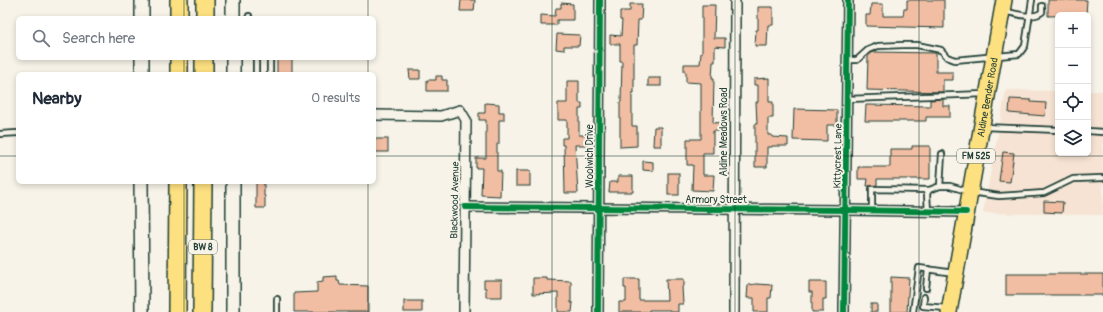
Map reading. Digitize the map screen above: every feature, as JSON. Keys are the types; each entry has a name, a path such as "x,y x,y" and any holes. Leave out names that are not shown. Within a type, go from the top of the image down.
{"highway":[{"path":"179,0 179,16"},
{"path":"205,0 205,16"},
{"path":"178,72 179,60"},
{"path":"204,60 204,72"},
{"name":"BW 8","path":"177,312 178,184"},
{"name":"BW 8","path":"202,312 203,184"}],"main road":[{"path":"142,0 142,16"},
{"path":"233,0 233,16"},
{"name":"Aldine Bender Road","path":"950,310 1003,6"},
{"path":"142,60 142,72"},
{"path":"233,60 233,72"},
{"path":"142,184 142,312"},
{"path":"232,312 233,184"}],"street":[{"name":"Woolwich Drive","path":"598,312 600,0"},
{"name":"Aldine Meadows Road","path":"734,312 733,209 735,0"},
{"name":"Kittycrest Lane","path":"844,312 848,99 848,0"},
{"name":"Blackwood Avenue","path":"376,115 442,116 460,110 466,120 464,312"},
{"name":"Armory Street","path":"465,207 966,212"}],"lane":[{"path":"848,60 857,60 868,50 878,46 902,45 917,45 941,50 947,57 955,60 1019,54 1025,46 1032,0"},
{"path":"1003,6 1030,16 1038,15 1042,12 1042,6"},
{"path":"256,60 256,72"},
{"path":"270,60 270,72"},
{"path":"848,99 987,94"},
{"path":"981,127 1055,130"},
{"path":"1091,131 1103,132"},
{"path":"0,134 16,134"},
{"path":"940,186 942,154"},
{"path":"872,210 872,189 929,190 940,186 950,186 970,192 999,196 1044,193 1073,179 1103,178"},
{"path":"928,212 927,194 929,190"},
{"path":"913,312 919,268 956,273"},
{"path":"926,288 928,269"},
{"path":"923,306 924,297"},
{"path":"277,299 277,312"},
{"path":"914,305 950,310"}],"shaded area":[{"path":"1006,90 1055,91 1055,156 1091,156 1091,91 1103,91 1103,215 983,213"}],"building":[{"path":"461,0 475,0 474,11 460,11"},
{"path":"907,0 944,0 944,28 866,26 866,15 870,15 871,4 883,4 883,16 903,16 904,9 907,9"},
{"path":"1048,0 1087,0 1086,12 1055,12 1055,16 1048,16"},
{"path":"561,3 573,4 573,20 557,20 557,25 541,25 541,15 555,16 556,8 561,8"},
{"path":"630,4 642,4 641,20 638,20 637,45 634,45 634,93 632,93 632,126 637,126 637,146 620,147 622,61 620,61 620,44 610,44 610,35 621,36 622,20 620,20 620,11 630,11"},
{"path":"702,5 715,5 714,38 725,38 725,47 715,46 715,62 713,62 712,78 714,78 713,123 724,122 724,131 713,131 713,153 703,153 703,175 714,175 713,191 692,190 693,165 687,165 687,139 701,139 701,83 686,82 684,64 700,64 702,53"},
{"path":"758,7 773,7 773,25 768,25 767,46 755,46 756,30 758,30"},
{"path":"557,34 580,35 579,46 564,46 564,50 556,49"},
{"path":"873,52 936,53 936,72 953,72 953,80 943,80 943,92 867,90 868,56"},
{"path":"277,60 292,60 292,72 277,72"},
{"path":"409,70 420,70 420,79 410,79"},
{"path":"436,76 442,76 442,80 447,80 447,91 427,91 427,80 436,80"},
{"path":"648,78 661,78 661,86 648,86"},
{"path":"769,78 769,102 773,102 773,118 768,118 768,135 772,135 772,137 788,138 788,146 767,147 767,167 755,167 755,124 757,124 756,102 758,102 758,85 754,85 754,79"},
{"path":"567,81 579,81 579,103 582,103 582,109 579,109 579,135 588,135 588,145 575,145 578,193 565,193 564,145 562,145 562,138 567,138 567,120 558,120 558,103 567,103"},
{"path":"943,99 943,106 950,106 950,117 926,117 926,121 865,121 866,105 930,106 930,100"},
{"path":"1010,99 1031,100 1031,102 1046,103 1045,116 1009,113"},
{"path":"485,103 499,104 499,112 504,112 504,120 499,120 499,144 497,144 497,171 501,171 500,196 481,195 482,168 476,168 476,158 486,158 486,120 479,120 479,113 485,113"},
{"path":"794,109 837,110 837,125 827,125 827,141 793,140"},
{"path":"654,127 661,127 661,146 653,146"},
{"path":"376,139 388,139 388,152 376,152"},
{"path":"912,146 930,146 930,179 877,179 877,185 867,186 868,179 858,179 858,167 890,167 890,149 912,149"},
{"path":"1003,152 1014,153 1010,182 999,181"},
{"path":"643,161 653,162 653,171 643,170"},
{"path":"516,171 530,171 530,186 516,186"},
{"path":"668,173 679,173 679,195 668,195"},
{"path":"618,176 633,176 633,192 609,192 610,182 618,182"},
{"path":"256,184 264,184 265,208 256,208"},
{"path":"1044,201 1063,202 1062,213 1044,212"},
{"path":"1006,274 1103,274 1103,295 1006,295"},
{"path":"337,276 337,281 339,281 340,285 368,286 368,312 294,312 294,293 317,292 317,282 323,281 323,277"},
{"path":"891,277 909,278 907,312 891,312"},
{"path":"533,278 571,281 571,303 573,303 572,312 558,312 558,293 533,294"},
{"path":"624,279 639,279 639,300 667,300 666,279 684,279 684,286 682,287 683,304 678,304 678,312 670,312 670,310 649,310 649,312 619,312 619,302 626,302 626,288 624,288"},
{"path":"484,280 502,280 502,297 486,297"},
{"path":"809,282 826,282 826,299 823,299 823,312 812,312 812,292 809,292"},
{"path":"748,285 772,285 771,298 768,298 768,312 754,312 754,298 747,298"},
{"path":"404,301 422,301 422,312 404,312"},
{"path":"871,304 877,304 877,312 871,312"}],"cycle path":[{"path":"598,312 600,0"},
{"path":"844,312 848,0"},
{"path":"465,207 966,212"}]}
